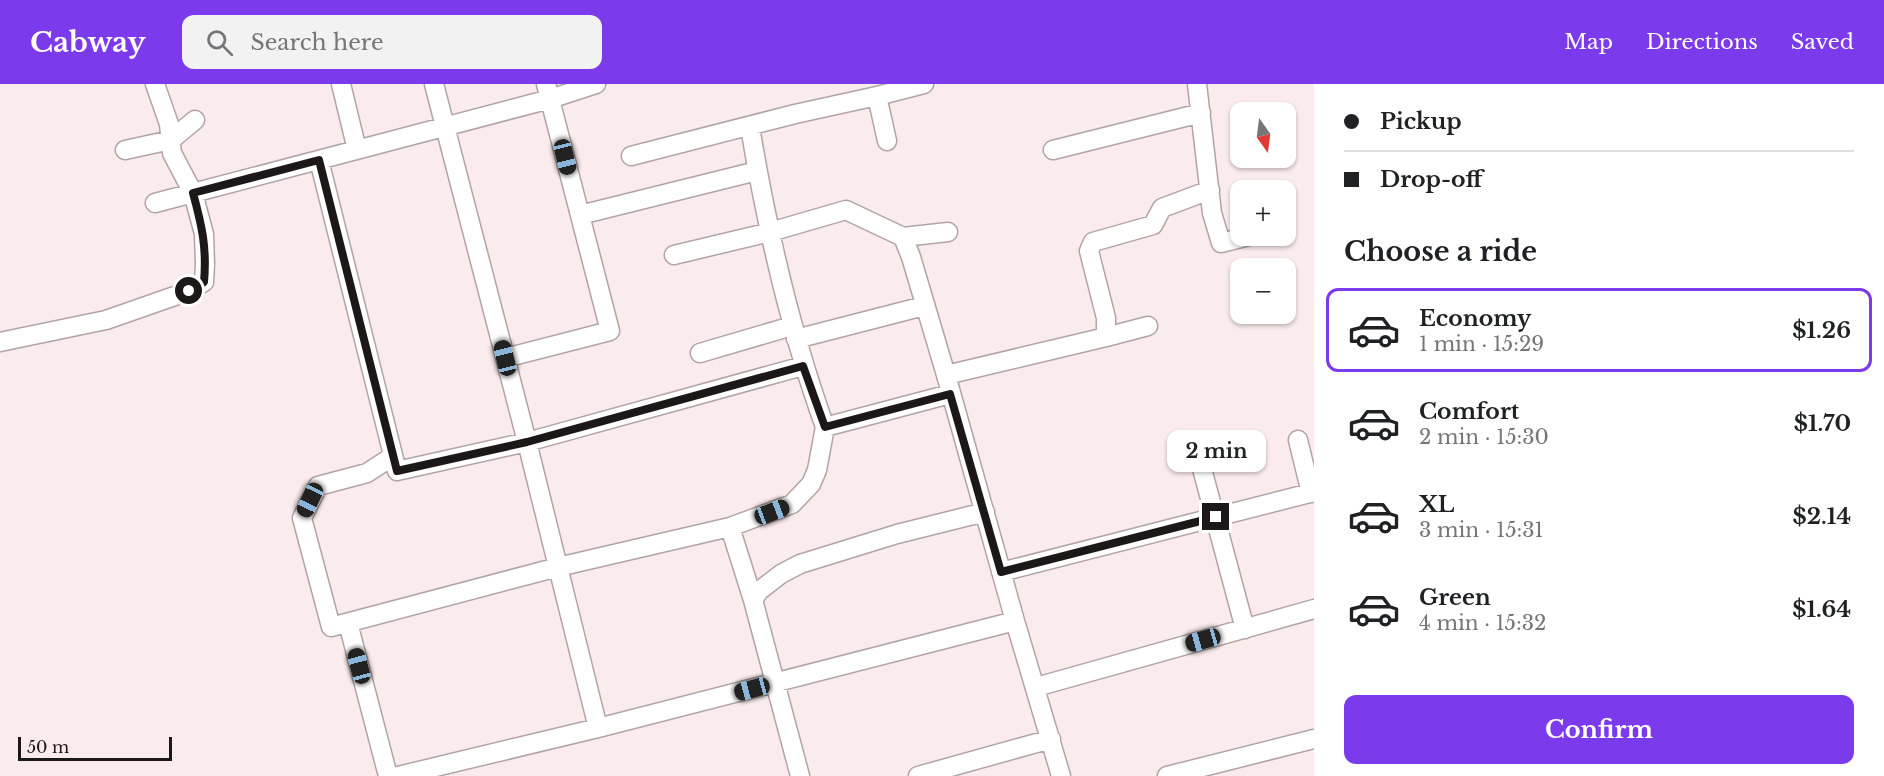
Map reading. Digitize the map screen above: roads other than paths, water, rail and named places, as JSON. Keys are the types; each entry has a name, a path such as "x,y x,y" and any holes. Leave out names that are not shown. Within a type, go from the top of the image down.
{"street":[{"path":"0,342 105,320 189,291 204,282 204,234 193,193 172,153 169,124 154,84"},
{"path":"341,84 357,150"},
{"path":"434,84 598,728"},
{"path":"155,203 446,127 548,91 596,84"},
{"path":"631,156 924,84"},
{"path":"1197,84 1212,213 1221,243 1230,241"},
{"path":"505,358 609,331 548,91"},
{"path":"877,96 887,141"},
{"path":"1053,150 1202,113"},
{"path":"125,150 171,140 195,120"},
{"path":"393,456 367,473 318,486 302,518 331,627 558,567 730,527 792,504 811,484 817,470 825,427 803,366 794,332 770,232 750,127"},
{"path":"319,160 397,471 527,442 803,366"},
{"path":"580,215 757,171"},
{"path":"1106,337 1106,318 1089,251 1093,242 1153,225 1162,208 1210,190"},
{"path":"674,255 770,232 846,210 903,237 948,232"},
{"path":"903,237 946,375 1061,776"},
{"path":"700,353 924,306"},
{"path":"946,375 1148,326"},
{"path":"825,427 950,394"},
{"path":"1001,572 1312,493 1298,440"},
{"path":"1197,450 1245,629"},
{"path":"753,600 759,591 781,574 800,564 897,534 985,512"},
{"path":"730,527 753,600 800,776"},
{"path":"1036,687 1314,609"},
{"path":"398,776 598,728 1015,621"},
{"path":"348,623 388,776"},
{"path":"918,776 1051,739"},
{"path":"1167,776 1314,739"}]}
